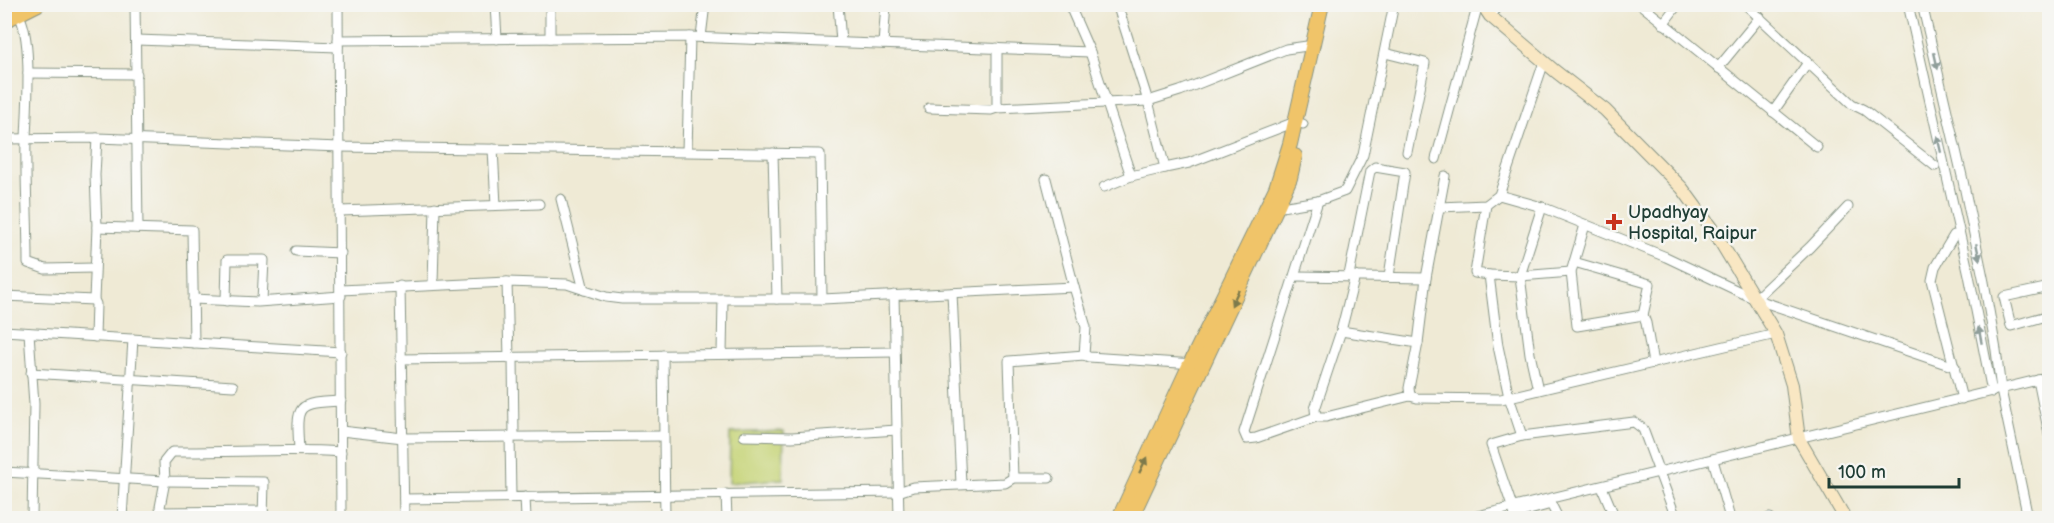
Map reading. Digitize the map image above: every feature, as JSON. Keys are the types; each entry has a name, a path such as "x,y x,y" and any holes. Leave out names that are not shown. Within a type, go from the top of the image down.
{"main road":[{"path":"4,21 38,4"},
{"path":"1299,123 1322,4"},
{"path":"1119,519 1272,208 1276,188 1299,123 1330,4"},
{"path":"1131,519 1197,364"}],"street":[{"path":"135,4 138,228"},
{"path":"338,4 341,519"},
{"path":"495,4 497,39"},
{"path":"550,4 550,38"},
{"path":"700,37 705,4"},
{"path":"838,4 841,42"},
{"path":"883,44 886,4"},
{"path":"1069,4 1090,52 1131,176"},
{"path":"1117,4 1148,101 1165,168"},
{"path":"1272,208 1318,201 1345,191 1363,155 1394,4"},
{"path":"1480,4 1490,16 1544,62 1605,110 1682,188 1715,232 1776,334 1792,385 1799,440 1845,519"},
{"path":"1436,159 1480,4"},
{"path":"1490,16 1500,4"},
{"path":"1640,4 1817,147"},
{"path":"1663,24 1678,4"},
{"path":"1744,4 1852,104 1864,110 1935,165"},
{"path":"1908,4 1996,391 2028,519"},
{"path":"1922,4 1984,282 1996,350 1996,391"},
{"path":"18,15 23,22 28,73 26,137 28,263 45,268 94,268"},
{"path":"1718,68 1760,17"},
{"path":"687,151 690,37"},
{"path":"137,40 338,43 700,37 1090,52"},
{"path":"929,108 991,110 1148,101 1180,91 1286,49 1314,45"},
{"path":"997,48 997,108"},
{"path":"1385,53 1425,63 1407,152"},
{"path":"1440,207 1486,205 1499,195 1544,62"},
{"path":"1773,112 1807,64"},
{"path":"28,73 137,74"},
{"path":"1104,187 1131,176 1189,163 1299,123"},
{"path":"95,337 97,138"},
{"path":"4,139 97,138 340,147 820,154 822,299"},
{"path":"494,149 496,205"},
{"path":"773,153 777,299"},
{"path":"1316,417 1315,409 1341,331 1370,171 1375,167 1405,172 1389,276"},
{"path":"1410,396 1409,388 1418,343 1426,278 1445,176"},
{"path":"1046,179 1086,327 1084,355"},
{"path":"1499,195 1542,207 1666,257 1755,299 1955,367"},
{"path":"561,199 584,290"},
{"path":"1318,201 1245,432 1247,439 1316,417 1326,417 1410,396 1501,399 1776,334"},
{"path":"340,211 539,204"},
{"path":"1486,205 1474,273 1520,276 1571,272"},
{"path":"432,284 435,207"},
{"path":"1538,390 1530,354 1520,276 1542,207"},
{"path":"1755,299 1848,207"},
{"path":"1585,225 1571,272 1577,326 1643,315"},
{"path":"97,227 192,230 194,343"},
{"path":"1954,235 1935,267 1932,280 1962,399"},
{"path":"296,251 341,253"},
{"path":"225,301 227,260 264,261 262,301"},
{"path":"1574,262 1650,284 1643,315 1647,323 1653,363"},
{"path":"1489,275 1498,346 1509,397 1522,436"},
{"path":"1296,276 1426,278"},
{"path":"193,299 262,301 400,286 507,282 567,285 606,297 622,299 822,299 1074,287"},
{"path":"507,282 511,358 511,498"},
{"path":"400,286 404,519"},
{"path":"2049,287 2004,297 2010,326 2049,315"},
{"path":"952,293 961,484"},
{"path":"4,296 94,300"},
{"path":"894,296 899,519"},
{"path":"722,354 723,299"},
{"path":"4,331 341,352"},
{"path":"1341,331 1418,343"},
{"path":"29,333 34,404 32,519"},
{"path":"122,519 133,339"},
{"path":"401,359 895,352"},
{"path":"663,355 665,519"},
{"path":"1013,478 1009,361 1084,355 1197,364"},
{"path":"31,373 233,386"},
{"path":"1514,513 1602,487 2049,377"},
{"path":"2038,380 2049,439"},
{"path":"299,449 298,420 304,406 311,402 341,401"},
{"path":"1514,513 1491,445 1522,436 1634,422 1643,429 1676,519"},
{"path":"744,436 792,437 897,430"},
{"path":"341,431 403,438 663,436"},
{"path":"4,472 165,481 264,482 263,515 162,512 160,507 165,481 164,462 172,452 211,453 299,449 341,452"},
{"path":"1713,460 1730,519"},
{"path":"404,499 898,492 913,487 1005,483 1013,478 1049,478"},
{"path":"1602,487 1615,519"},
{"path":"726,494 727,519"},
{"path":"525,497 526,519"},
{"path":"1469,519 1514,513 1551,504 1558,519"}],"green space":[{"path":"784,431 783,479 729,483 730,433"}],"place":[{"name":"Upadhyay Hospital, Raipur","path":"1614,222"}]}
